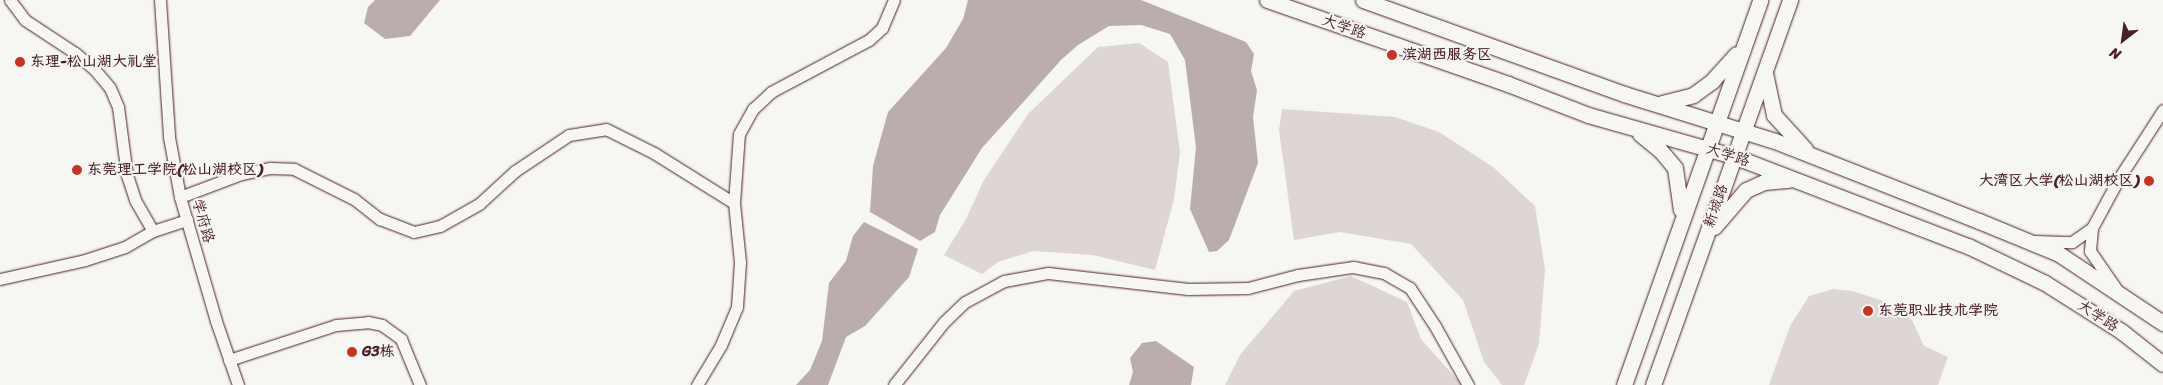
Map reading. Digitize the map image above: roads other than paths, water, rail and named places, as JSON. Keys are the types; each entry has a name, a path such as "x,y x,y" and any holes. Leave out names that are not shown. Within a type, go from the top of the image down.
{"main road":[{"name":"大学路","path":"1267,0 1621,125 1733,156 1968,246 2045,283 2121,331 2163,364"},
{"name":"大学路","path":"1363,0 1651,102 1741,130 1816,157 2059,254 2117,290 2163,322"},
{"name":"新城路","path":"1624,385 1760,0"},
{"name":"新城路","path":"1653,385 1741,130 1790,0"},
{"path":"1651,102 1673,103 1692,95 1721,72 1745,40"},
{"path":"1765,67 1765,88 1774,116 1794,140 1816,157"},
{"path":"1621,125 1653,143 1675,168 1681,192 1677,232"},
{"path":"1701,250 1724,212 1746,190 1773,180 1798,181"}],"street":[{"path":"10,0 25,20 75,53 95,70 110,88 118,107 127,175 135,200 153,231"},
{"name":"学府路","path":"160,0 169,136 180,197 238,385"},
{"path":"697,385 721,345 737,307 740,262 734,203 740,134 754,109 771,92 868,40 882,28 894,0"},
{"path":"2117,290 2090,251 2092,228 2119,178 2163,110"},
{"path":"180,197 241,174 270,168 294,168 354,199 380,219 414,232 440,226 479,204 515,171 569,135 606,130 654,152 734,203"},
{"path":"0,279 85,260 126,247 153,231 187,220"},
{"path":"2028,242 2072,242 2092,228"},
{"path":"894,385 944,322 965,302 1004,281 1048,273 1188,289 1248,288 1298,275 1353,267 1384,273 1410,288 1435,326 1468,385"},
{"path":"229,360 336,325 368,322 382,325 401,339 420,385"}],"place":[{"name":"滨湖西服务区","path":"1392,55"},
{"name":"东理-松山湖大礼堂","path":"20,62"},
{"name":"东莞理工学院(松山湖校区)","path":"77,170"},
{"name":"大湾区大学(松山湖校区)","path":"2149,181"},
{"name":"东莞职业技术学院","path":"1868,311"},
{"name":"G3栋","path":"352,352"}]}
